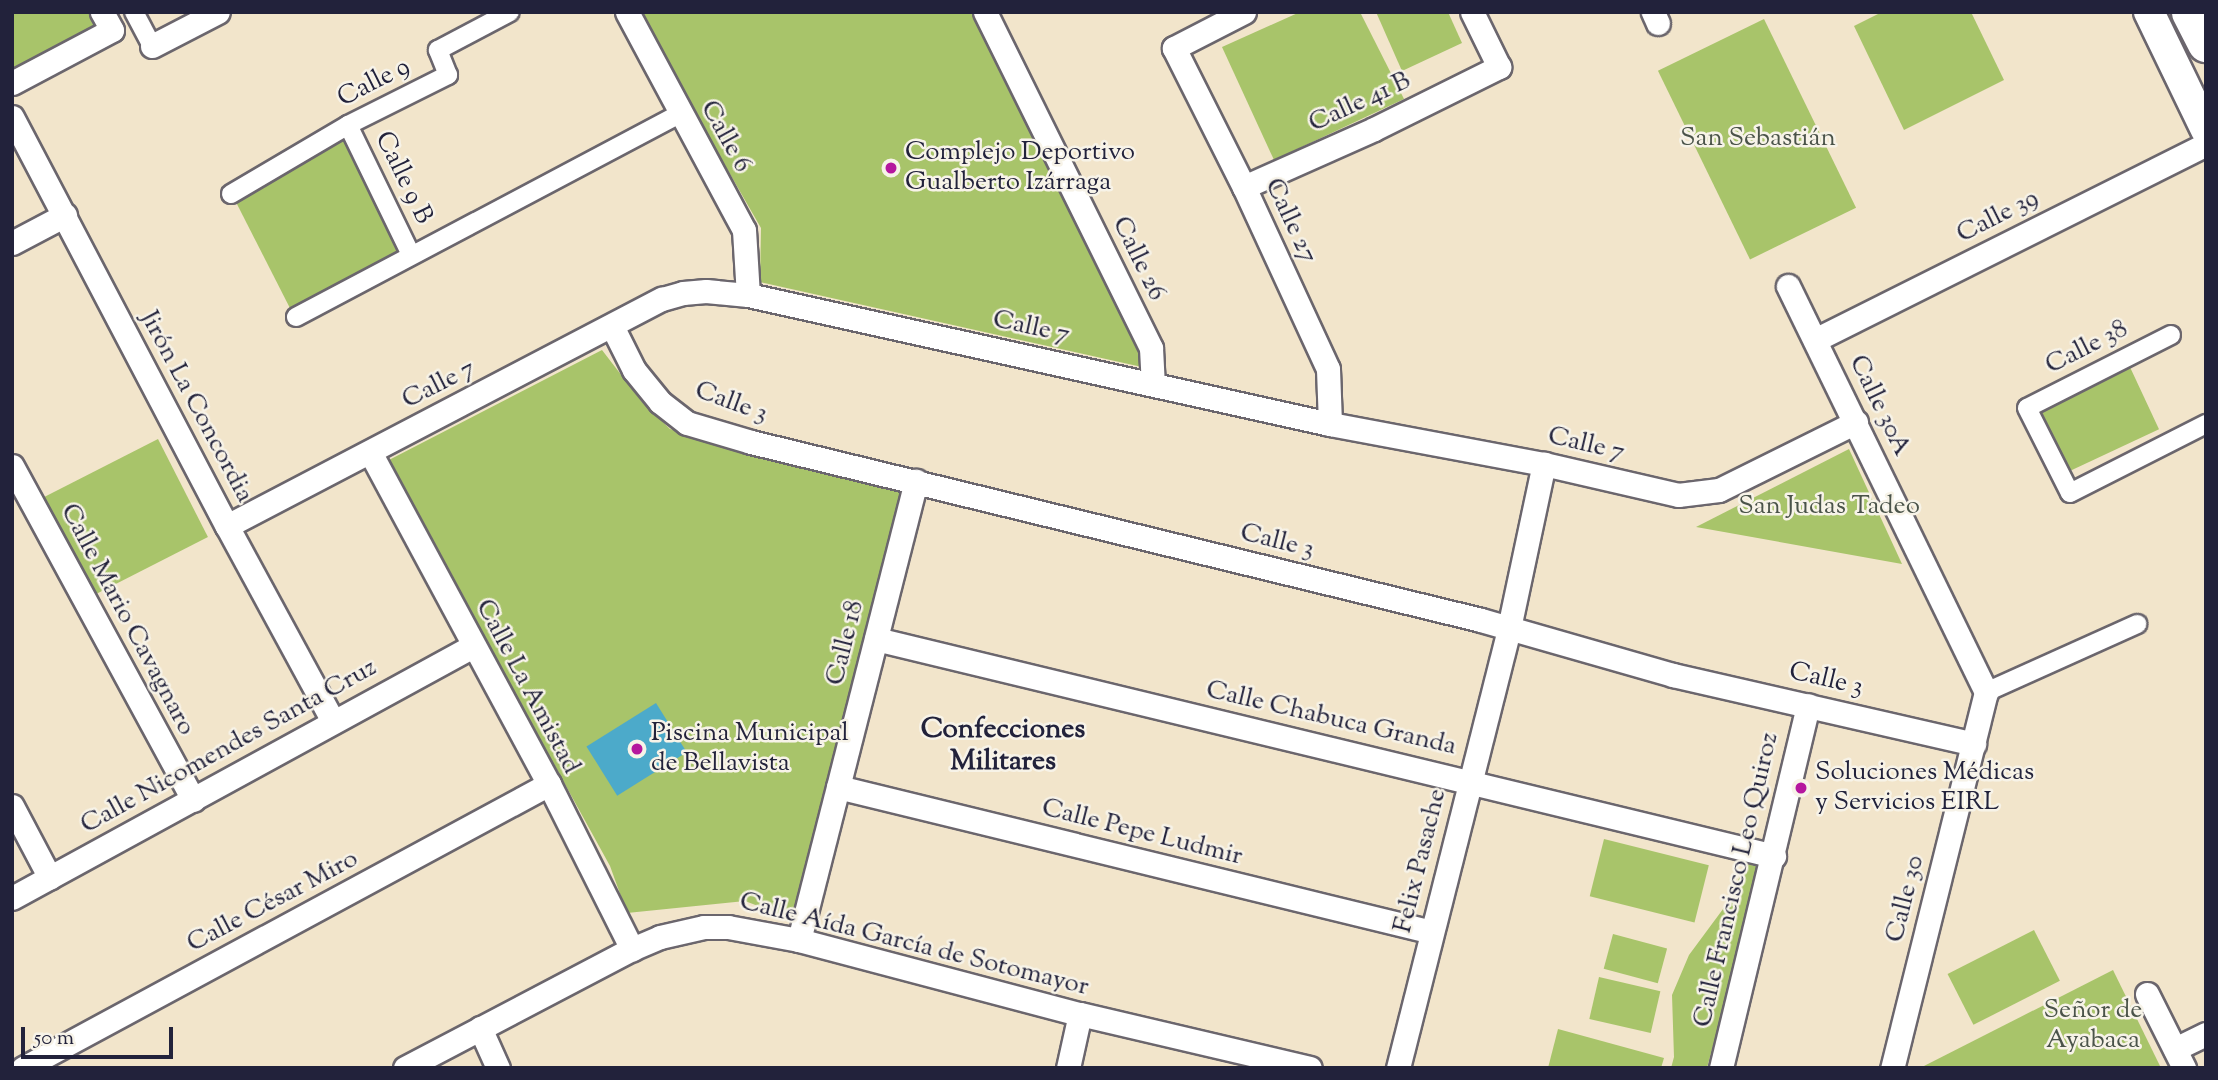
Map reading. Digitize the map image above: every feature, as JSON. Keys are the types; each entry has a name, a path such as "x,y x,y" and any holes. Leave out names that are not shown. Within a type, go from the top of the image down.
{"main road":[{"path":"2190,12 2206,43"}],"street":[{"path":"12,83 107,21 135,15 152,47 218,12"},
{"name":"Calle 9","path":"231,194 348,125 448,75 438,50 510,12"},
{"name":"Calle 6","path":"627,12 744,230 748,295"},
{"name":"Calle 26","path":"985,12 1151,348 1153,383"},
{"name":"Calle 27","path":"1244,12 1174,48 1244,187 1328,369 1330,424"},
{"name":"Calle 41 B","path":"1244,187 1374,129 1499,67 1472,12"},
{"path":"2149,12 2206,130"},
{"path":"296,317 681,113"},
{"name":"Jirón La Concordia","path":"12,117 333,721"},
{"name":"Calle 9 B","path":"348,125 411,255"},
{"name":"Calle 39","path":"1815,340 2206,144"},
{"path":"12,243 65,215"},
{"name":"Calle 30A","path":"1788,286 1986,692"},
{"name":"Calle 7","path":"227,526 663,299 683,293 748,295 1330,424 1544,464 1678,495 1697,495 1719,490 1856,422"},
{"name":"Calle 3","path":"612,326 634,370 660,402 687,423 751,442 1509,628 1674,675 1974,744"},
{"name":"Calle 38","path":"2171,335 2027,408 2070,493 2206,424"},
{"name":"Calle La Amistad","path":"370,452 549,784 632,949"},
{"name":"Felix Pasache","path":"1398,1068 1509,628 1544,464"},
{"name":"Calle Mario Cavagnaro","path":"12,467 193,800"},
{"name":"Calle 18","path":"799,940 916,481"},
{"path":"1974,744 1986,692 2137,624"},
{"name":"Calle Chabuca Granda","path":"876,639 1774,856"},
{"name":"Calle Nicomendes Santa Cruz","path":"12,898 473,646"},
{"name":"Calle Francisco Leo Quiroz","path":"1721,1068 1774,856 1808,705"},
{"name":"Calle 30","path":"1892,1068 1974,744"},
{"name":"Calle César Miro","path":"23,1068 549,784"},
{"name":"Calle Pepe Ludmir","path":"838,787 1432,932"},
{"path":"12,806 50,878"},
{"name":"Calle Aída García de Sotomayor","path":"405,1068 632,949 660,937 704,927 728,927 799,940 1080,1014 1310,1068"},
{"path":"2147,994 2180,1058 2206,1034"},
{"path":"1068,1068 1080,1014"},
{"path":"480,1028 498,1068"}],"green space":[{"path":"12,12 91,12 99,27 12,75"},
{"name":"Complejo Deportivo Gualberto Izárraga","path":"637,12 978,12 1137,323 1142,367 760,282 761,228"},
{"path":"1300,12 1360,12 1404,99 1274,160 1222,47"},
{"path":"1376,12 1448,12 1462,43 1402,71"},
{"path":"1882,12 1971,12 2004,80 1904,130 1854,26"},
{"name":"San Sebastián","path":"1764,19 1856,208 1750,259 1658,71"},
{"path":"344,130 409,257 294,316 229,189"},
{"path":"602,350 642,402 670,429 904,488 793,919 745,901 627,913 610,866 387,461"},
{"path":"2129,365 2159,429 2069,471 2039,407"},
{"path":"158,439 208,537 81,601 31,503"},
{"name":"San Judas Tadeo","path":"1849,449 1902,564 1696,527"},
{"path":"1604,839 1709,865 1695,922 1590,896"},
{"path":"1746,864 1761,867 1707,1068 1671,1068 1674,1057 1672,995 1689,955 1726,905"},
{"path":"2034,930 2060,981 1973,1025 1948,974"},
{"path":"1613,934 1667,948 1658,983 1604,969"},
{"name":"Señor de Ayabaca","path":"2113,970 2161,1068 1920,1068"},
{"path":"1599,977 1660,991 1651,1033 1589,1019"},
{"path":"1558,1029 1664,1058 1661,1068 1548,1068"}],"water":[{"name":"Piscina Municipal de Bellavista","path":"656,703 687,752 617,796 586,746"}],"place":[{"name":"Complejo Deportivo Gualberto Izárraga","path":"891,168"},
{"name":"Piscina Municipal de Bellavista","path":"637,749"},
{"name":"Soluciones Médicas y Servicios EIRL","path":"1801,788"}],"district":[{"name":"Confecciones Militares","path":"1003,746"}]}
